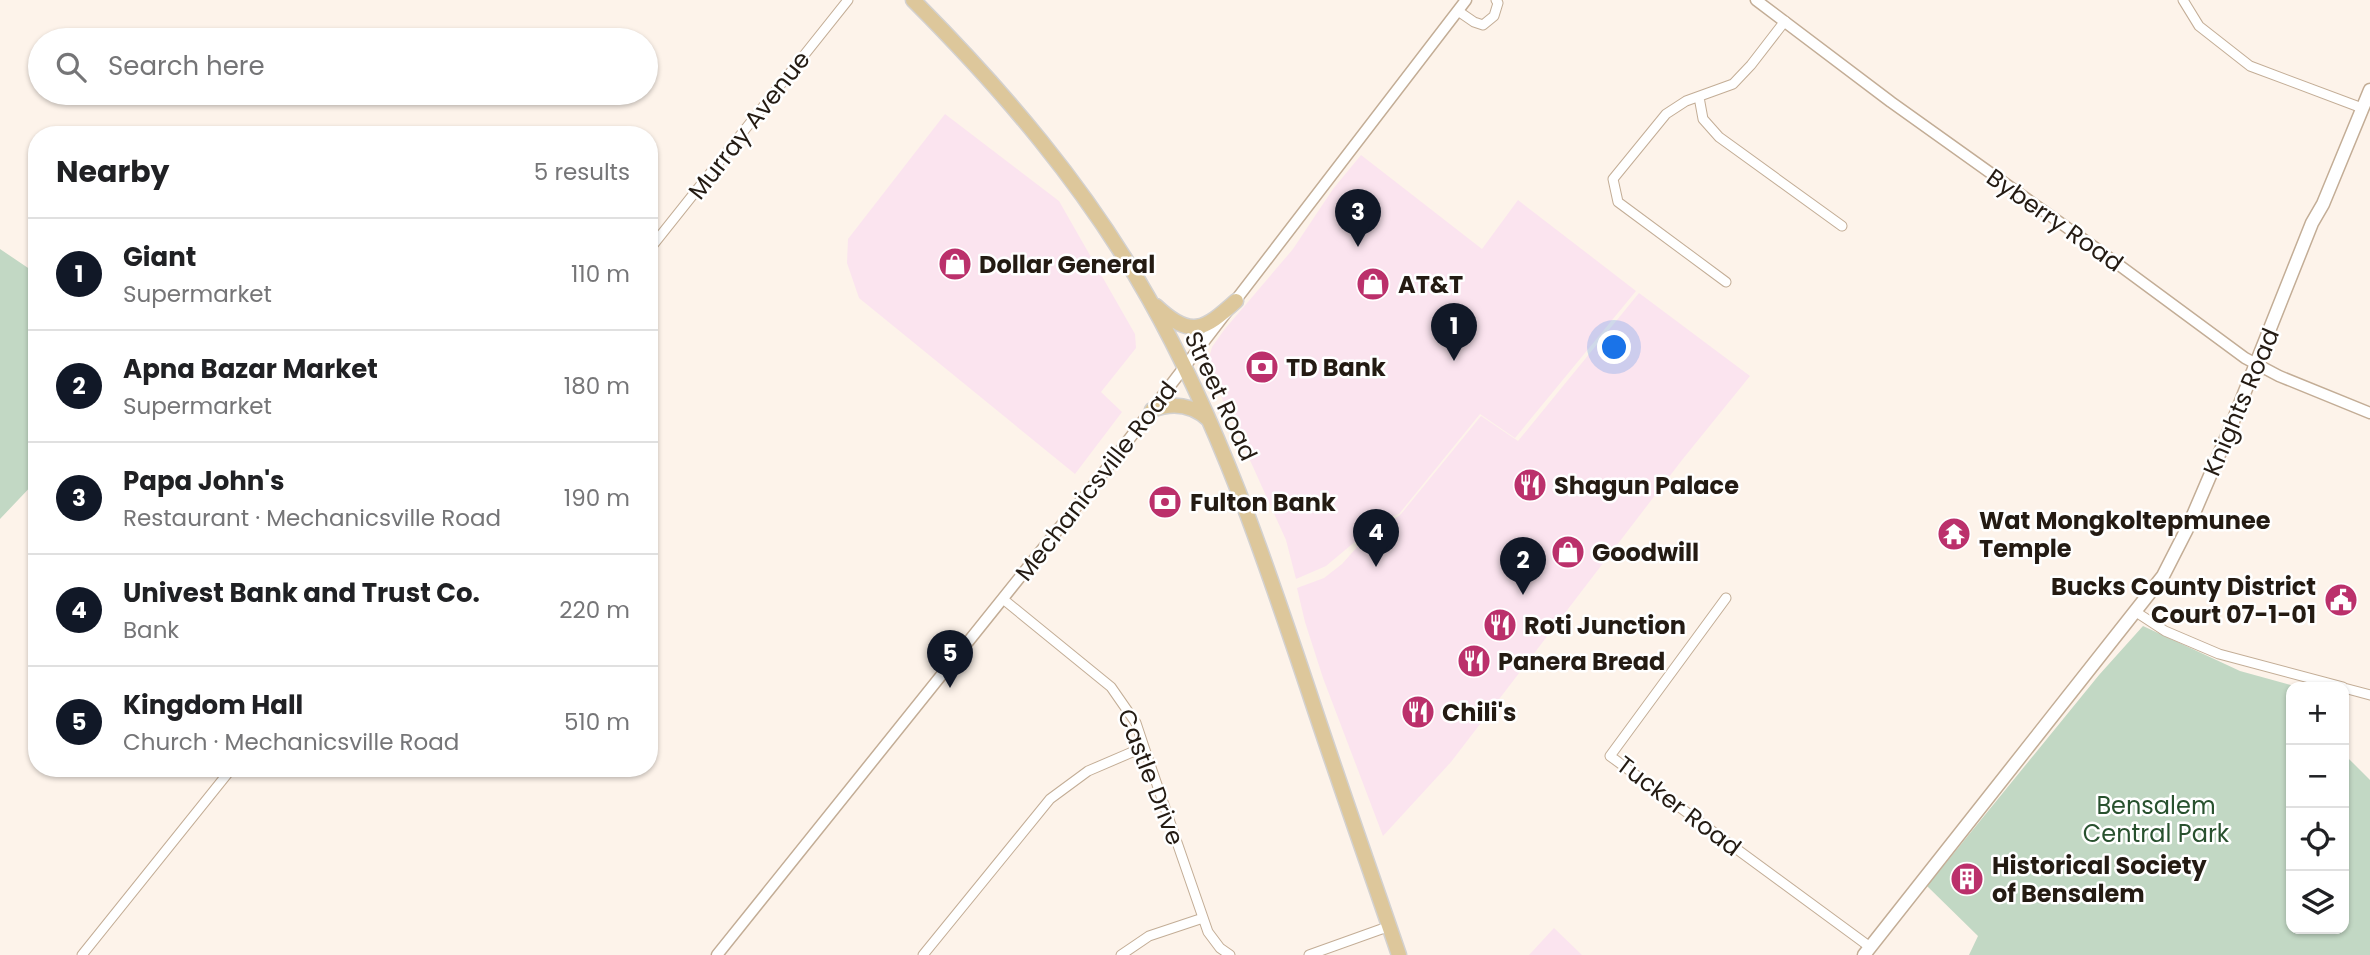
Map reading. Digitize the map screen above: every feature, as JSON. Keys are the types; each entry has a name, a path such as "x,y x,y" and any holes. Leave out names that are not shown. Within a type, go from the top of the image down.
{"main road":[{"name":"Street Road","path":"913,0 994,84 1046,146 1094,212 1149,299 1185,368 1211,422 1248,513 1399,955"},
{"name":"Knights Road","path":"1867,951 2136,612 2176,554 2257,365 2312,223 2323,204 2370,90"},
{"path":"1149,299 1175,321 1192,328 1207,326 1236,302"},
{"path":"1152,410 1171,405 1181,406 1194,409 1211,422"}],"street":[{"name":"Murray Avenue","path":"658,239 848,0"},
{"name":"Mechanicsville Road","path":"717,955 1185,368 1466,0"},
{"path":"1458,11 1483,25 1494,16 1498,4 1496,0"},
{"name":"Byberry Road","path":"1756,0 1891,102 2257,365 2370,413"},
{"path":"2183,0 2199,26 2250,66 2362,108"},
{"path":"1726,282 1618,202 1613,179 1666,114 1676,106 1733,84 1785,21"},
{"path":"1699,97 1703,119 1718,137 1842,226"},
{"name":"Tucker Road","path":"1726,598 1610,756 1867,951"},
{"name":"Castle Drive","path":"1003,599 1111,687 1136,723 1203,918 1213,939 1230,955"},
{"path":"2136,612 2165,631 2219,654 2324,682"},
{"path":"2349,689 2370,695"},
{"path":"923,955 1050,799 1088,771 1144,747"},
{"path":"82,955 225,777"},
{"path":"1121,955 1149,936 1203,918"},
{"path":"1309,955 1390,926"}],"shaded area":[{"path":"945,114 1059,201 1135,334 1136,348 1101,392 1122,412 1075,474 859,298 847,263 848,239"},
{"path":"1361,155 1482,249 1518,200 1636,291 1515,438 1480,414 1399,514 1381,520 1326,566 1296,579 1286,540 1207,365 1212,347 1224,330 1293,249 1333,189"},
{"path":"1639,293 1750,376 1682,460 1451,762 1383,836 1323,678 1297,588 1324,578 1342,564 1358,546 1401,514 1481,416 1518,441"},
{"path":"1554,928 1582,955 1529,955"}],"green space":[{"path":"0,249 28,268 28,489 0,519"},
{"name":"Bensalem Central Park","path":"2143,626 2240,671 2286,684 2286,934 2349,934 2349,759 2370,780 2370,955 1969,955 1978,936 1927,886 2099,675"}],"place":[{"name":"Papa John's","path":"1358,247"},
{"name":"Dollar General","path":"955,264"},
{"name":"AT&T","path":"1373,284"},
{"name":"Giant","path":"1454,361"},
{"name":"TD Bank","path":"1262,367"},
{"name":"Shagun Palace","path":"1530,485"},
{"name":"Fulton Bank","path":"1165,502"},
{"name":"Wat Mongkoltepmunee Temple","path":"1954,534"},
{"name":"Goodwill","path":"1568,552"},
{"name":"Univest Bank and Trust Co.","path":"1376,567"},
{"name":"Apna Bazar Market","path":"1523,595"},
{"name":"Bucks County District Court 07-1-01","path":"2341,600"},
{"name":"Roti Junction","path":"1500,625"},
{"name":"Panera Bread","path":"1474,661"},
{"name":"Kingdom Hall","path":"950,688"},
{"name":"Chili's","path":"1418,712"},
{"name":"Historical Society of Bensalem","path":"1967,879"}]}
